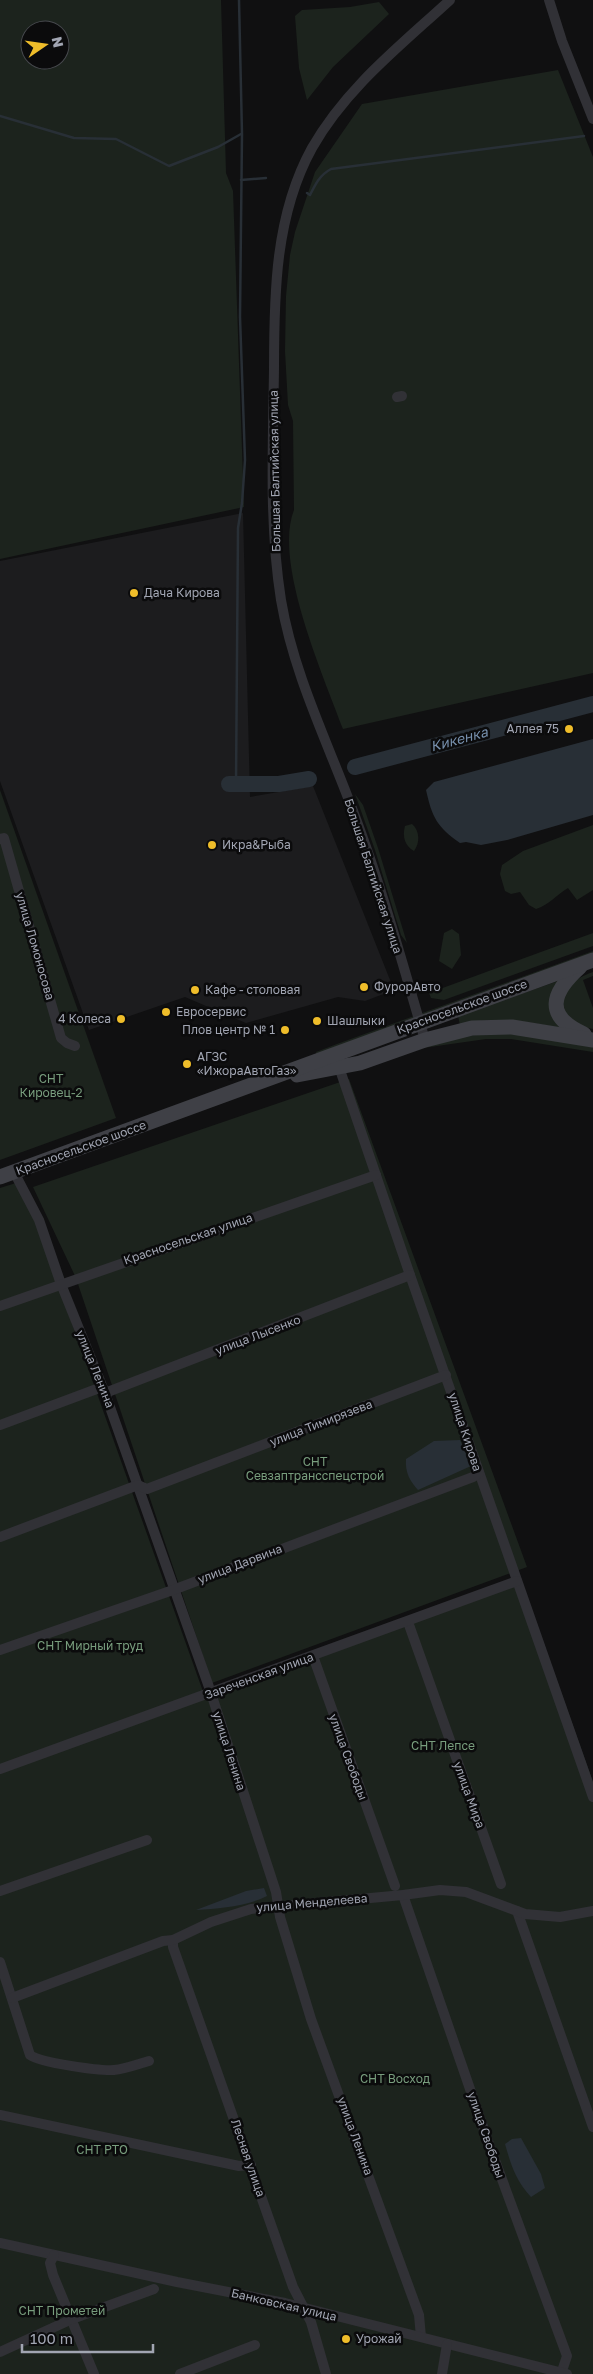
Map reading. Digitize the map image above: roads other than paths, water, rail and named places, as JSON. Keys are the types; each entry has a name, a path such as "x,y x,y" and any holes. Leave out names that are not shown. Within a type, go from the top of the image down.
{"main road":[{"name":"Красносельское шоссе","path":"7,1175 276,1078 314,1061 589,962"},
{"path":"589,962 566,980 556,1000 556,1011 562,1022 571,1029 593,1039"},
{"name":"Красносельское шоссе","path":"276,1078 360,1063 425,1040 472,1028 500,1026 593,1039"}],"street":[{"name":"Большая Балтийская улица","path":"425,1040 370,858 298,670 282,601 273,514 274,305 278,262 287,215 296,186 311,151 325,126 362,80 450,0"},
{"path":"549,0 562,41 593,119"},
{"name":"улица Ломоносова","path":"2,838 61,1038 75,1046"},
{"name":"улица Кирова","path":"339,1067 478,1473 593,1797"},
{"name":"Красносельская улица","path":"0,1306 376,1174"},
{"name":"улица Ленина","path":"7,1175 39,1220 61,1284 104,1390 138,1485 276,1892 278,1905 311,2019 418,2315 421,2337"},
{"name":"улица Лысенко","path":"0,1425 104,1390 410,1275"},
{"name":"улица Тимирязева","path":"0,1537 138,1485 147,1489 446,1375"},
{"name":"улица Дарвина","path":"0,1650 173,1590 473,1477 478,1473"},
{"name":"Зареченская улица","path":"0,1769 517,1581"},
{"name":"улица Мира","path":"408,1622 501,1884"},
{"name":"улица Свободы","path":"313,1656 395,1886"},
{"path":"0,1891 147,1840"},
{"name":"улица Менделеева","path":"12,1998 163,1940 173,1940 211,1922 251,1909 440,1890 466,1892 525,1914 560,1917 593,1911"},
{"name":"улица Свободы","path":"403,1895 487,2140 566,2356 563,2373"},
{"path":"517,1911 593,2127"},
{"name":"Лесная улица","path":"173,1940 173,1947 302,2308 306,2311 311,2322 326,2374"},
{"path":"0,1962 30,2055 36,2059 66,2066 114,2070 149,2061"},
{"path":"0,2115 239,2166 251,2165"},
{"name":"Банковская улица","path":"0,2243 302,2308 563,2373"},
{"path":"54,2255 50,2263 53,2275 94,2374"},
{"path":"0,2352 72,2319 154,2289"},
{"path":"442,2374 447,2344"},
{"path":"180,2374 255,2345"}],"waterway":[{"path":"236,784 238,528 245,460 240,317 242,134 239,0"},
{"path":"0,116 74,138 116,139 169,166 218,147 241,134"},
{"path":"307,193 310,195 319,180 331,169 584,136"},
{"path":"241,180 266,178"},
{"name":"Кикенка","path":"355,767 593,704"},
{"name":"Кикенка","path":"229,784 279,784 309,779"}],"place":[{"name":"Дача Кирова","path":"134,593"},
{"name":"Аллея 75","path":"569,729"},
{"name":"Икра&Рыба","path":"212,845"},
{"name":"ФурорАвто","path":"364,987"},
{"name":"Кафе - столовая","path":"195,990"},
{"name":"Евросервис","path":"166,1012"},
{"name":"4 Колеса","path":"121,1019"},
{"name":"Шашлыки","path":"317,1021"},
{"name":"Плов центр № 1","path":"285,1030"},
{"name":"АГЗС «ИжораАвтоГаз»","path":"187,1064"},
{"name":"Урожай","path":"346,2339"}],"park label":[{"name":"СНТ Кировец-2","path":"51,1086"},
{"name":"СНТ Севзаптрансспецстрой","path":"315,1469"},
{"name":"СНТ Мирный труд","path":"90,1646"},
{"name":"СНТ Лепсе","path":"443,1746"},
{"name":"СНТ Восход","path":"395,2079"},
{"name":"СНТ РТО","path":"102,2150"},
{"name":"СНТ Прометей","path":"62,2311"}]}
